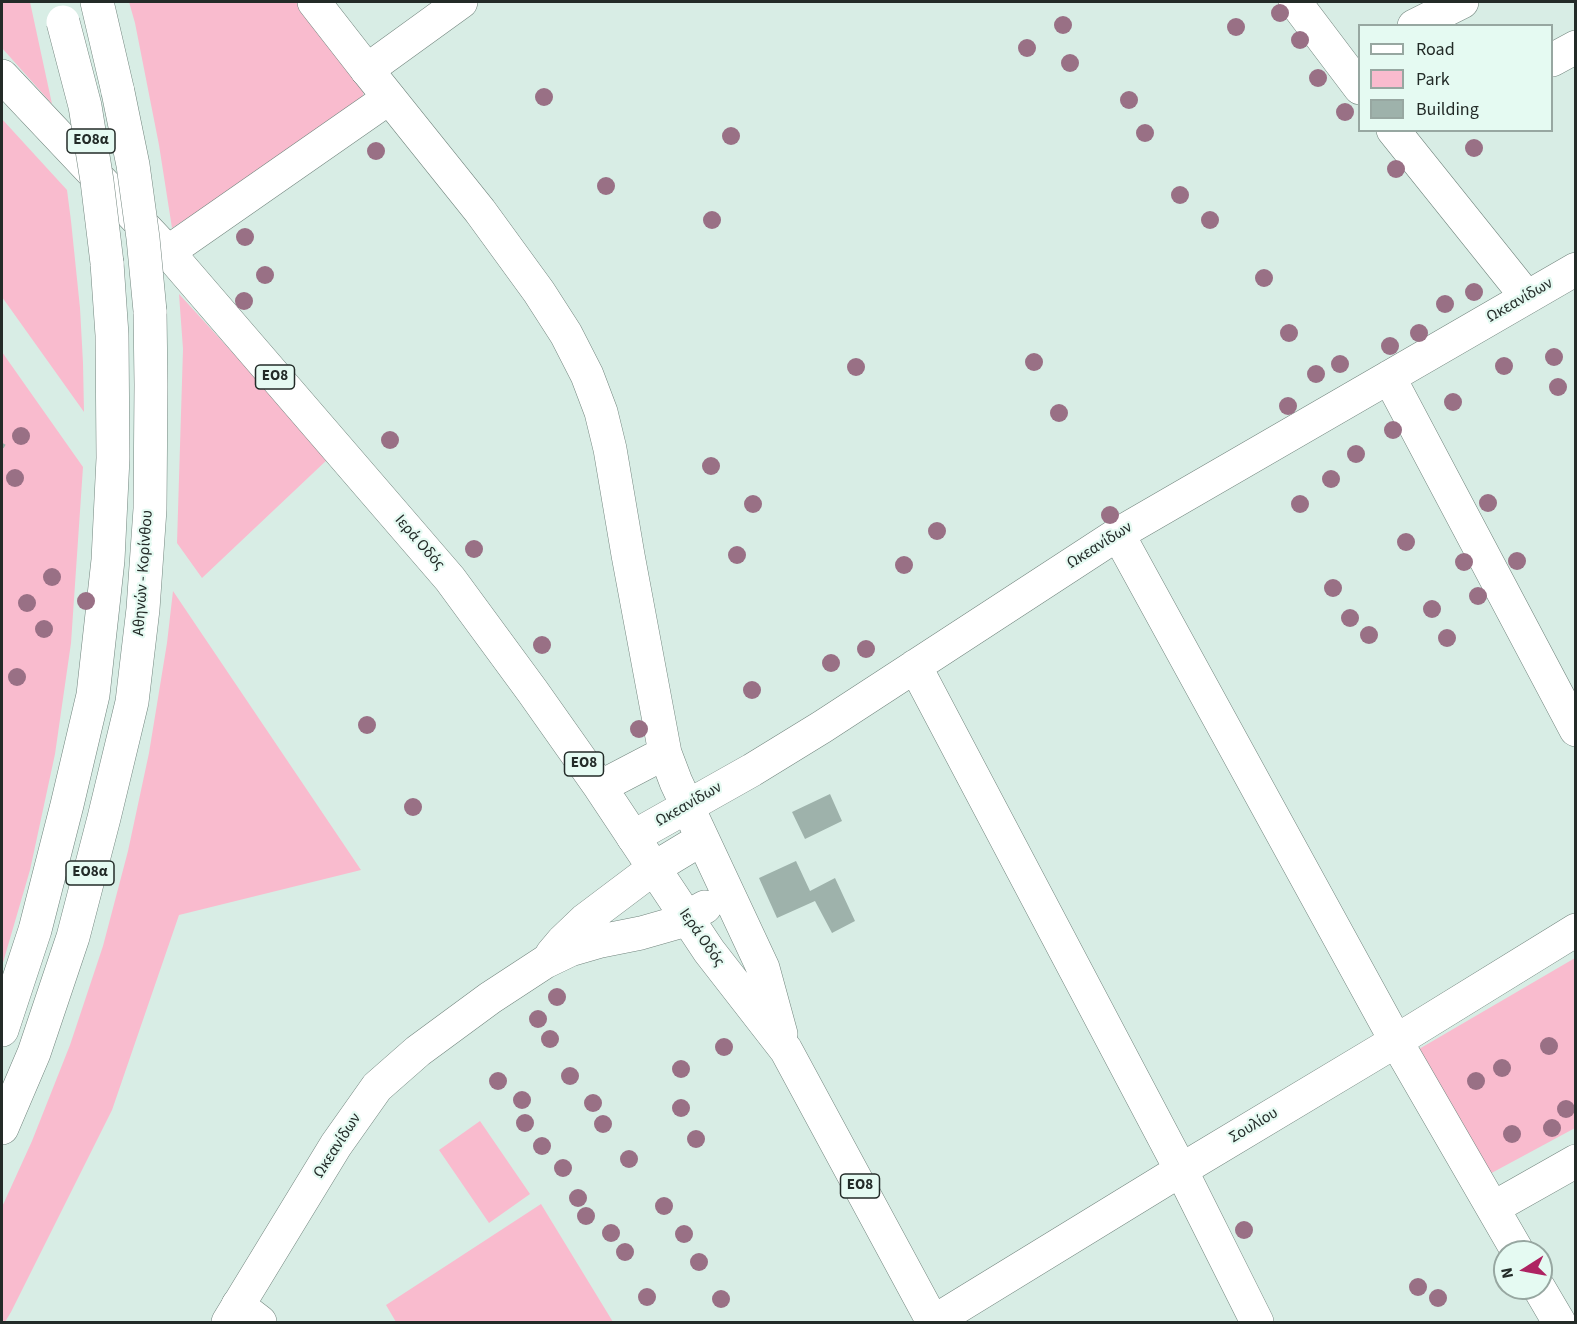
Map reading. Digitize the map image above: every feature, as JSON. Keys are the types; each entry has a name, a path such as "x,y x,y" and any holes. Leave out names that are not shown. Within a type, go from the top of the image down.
{"main road":[{"name":"Αθηνών - Κορίνθου","path":"2,1128 34,1053 73,937 132,702 143,609 149,519 150,311 133,165 97,2"},
{"name":"ΕΟ8","path":"314,2 367,70"},
{"path":"367,70 462,2"},
{"path":"1294,2 1350,58 1358,85"},
{"path":"1418,24 1462,2"},
{"name":"ΕΟ8α","path":"2,1030 35,930 93,694 108,560 114,407 107,263 85,106 60,12"},
{"path":"1553,59 1575,47"},
{"name":"Ιερά Οδός","path":"367,70 480,211 539,292 566,334 587,375 601,412 610,449 665,753 762,968 786,1050"},
{"name":"Ιερά Οδός","path":"2,76 168,252 450,579 600,787 709,951 786,1050 933,1322"},
{"path":"168,252 389,98"},
{"path":"1406,135 1526,296"},
{"name":"Ωκεανίδων","path":"633,837 772,757 1118,534 1575,269"},
{"path":"1389,378 1575,730"},
{"path":"1118,534 1396,1041 1511,1240"},
{"path":"915,666 1181,1170 1257,1323"},
{"path":"600,787 665,753"},
{"name":"Ωκεανίδων","path":"545,962 563,940 585,920 654,868 702,839"},
{"name":"Ωκεανίδων","path":"242,1317 336,1145 377,1087 418,1051 490,998 545,962 570,950 676,923 728,894"},
{"name":"Σουλίου","path":"933,1322 1575,930"},
{"path":"1493,1208 1575,1161"},
{"path":"1546,1300 1559,1323"}],"path":[{"path":"2,445 8,448"}],"green space":[{"path":"2,2 30,2 52,104 2,48"},
{"path":"129,2 304,2 364,89 362,104 352,115 172,228 159,145"},
{"path":"2,119 67,190 80,308 84,412 2,297"},
{"path":"179,294 329,458 202,578 177,543 183,349"},
{"path":"2,352 83,467 71,643 55,754 30,870 2,966"},
{"path":"173,591 361,870 179,915 112,1110 11,1312 5,1322 2,1322 2,1207 32,1141 70,1045 103,946 128,851 149,753"},
{"path":"1575,958 1575,1128 1486,1176 1419,1049"},
{"path":"480,1121 530,1194 489,1223 439,1150"},
{"path":"541,1204 613,1322 396,1322 386,1305"}],"building":[{"path":"830,794 842,821 805,839 792,812"},
{"path":"796,861 810,891 835,878 855,921 832,933 815,901 777,918 759,878"}]}
